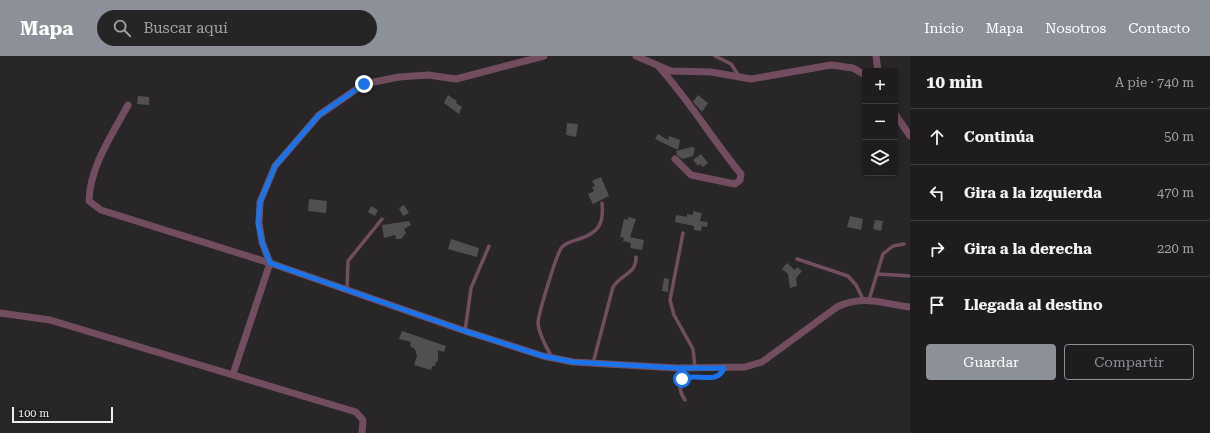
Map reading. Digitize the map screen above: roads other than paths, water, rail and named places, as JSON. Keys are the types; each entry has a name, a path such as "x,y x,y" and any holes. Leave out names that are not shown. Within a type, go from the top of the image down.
{"street":[{"path":"233,374 270,263 262,242 258,223 260,202 275,166 319,115 364,84 399,77 428,75 456,79 544,56"},
{"path":"636,56 671,71 711,72 751,79 831,65 853,68 862,73"},
{"path":"876,56 878,68"},
{"path":"657,65 676,86 720,148 741,174 740,180 735,184 691,175 675,158"},
{"path":"128,105 99,160 90,185 89,200 101,210 270,263 465,331 553,358 573,362 678,368 745,367 762,362 837,307 848,301 866,300 910,307"},
{"path":"898,118 910,136"},
{"path":"0,313 50,320 356,412 362,420 362,433"}],"lane":[{"path":"715,56 731,64 740,77"},
{"path":"553,358 545,345 538,322 551,275 560,249 564,245 591,234 599,226 604,214 602,203"},
{"path":"347,290 348,261 382,219"},
{"path":"683,233 680,240 670,300 674,315 693,349 694,367"},
{"path":"866,300 878,274 878,265 883,254 893,246 904,244"},
{"path":"465,331 471,288 488,246"},
{"path":"593,363 613,287 618,279 631,273 636,265 636,257"},
{"path":"797,259 848,276 866,300"},
{"path":"878,274 910,276"},
{"path":"685,400 681,390 682,379 690,376 714,378 719,376 724,368"}]}
